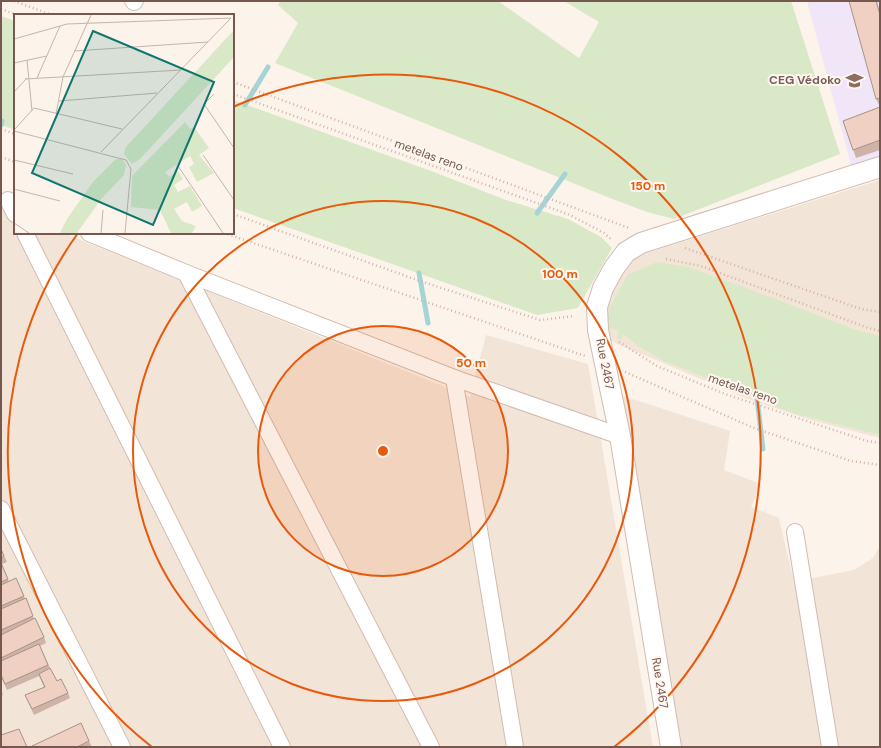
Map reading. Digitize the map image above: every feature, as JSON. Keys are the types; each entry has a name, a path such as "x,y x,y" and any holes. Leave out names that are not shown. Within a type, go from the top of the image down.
{"street":[{"name":"Rue 2467","path":"671,747 620,436 598,330 597,307 603,288 614,268 626,252 641,244 880,167"},
{"path":"8,200 14,212"},
{"path":"26,234 282,747"},
{"path":"91,234 186,273 454,378 620,436"},
{"path":"186,273 431,747"},
{"path":"454,378 515,747"},
{"path":"1,509 122,747"},
{"path":"795,532 830,747"}],"path":[{"path":"14,1 49,14"},
{"path":"1,9 14,14"},
{"path":"234,82 657,238 861,309 880,312"},
{"name":"metelas reno","path":"234,94 570,215 604,233 614,242"},
{"path":"1,129 14,134"},
{"path":"1,157 14,162"},
{"path":"234,214 416,280 540,320 574,316"},
{"path":"227,234 604,363 754,428 851,461 880,465"},
{"path":"666,259 701,266 868,328 880,331"},
{"name":"metelas reno","path":"618,342 657,366 725,394 867,441 880,443"}],"shaded area":[{"name":"CEG Védoko","path":"807,1 880,1 880,159 852,169"},
{"path":"880,180 880,438 814,421 748,399 606,339 604,306 628,259"},
{"path":"1,208 14,214 14,234 65,234 470,397 486,335 588,364 653,747 1,747"},
{"path":"618,394 730,431 724,470 761,484 751,507 779,518 793,578 813,578 854,570 873,558 880,546 880,747 682,747"}],"green space":[{"path":"280,1 498,1 579,58 599,22 564,1 791,1 840,154 674,219 647,212 275,63 298,23 278,5"},
{"path":"1,16 14,21 14,130 1,125"},
{"path":"234,100 434,172 506,200 568,219 601,237 612,248 578,308 537,315 234,208"},
{"path":"657,262 689,267 856,330 880,336 880,435 792,413 665,362 638,346 623,334 621,340 617,338 619,331 606,327 609,308 627,275"}],"building":[{"path":"849,1 876,1 880,15 880,98 876,99"},
{"path":"880,107 880,140 853,150 843,121"},
{"path":"1,549 4,556 1,558"},
{"path":"1,563 8,579 1,582"},
{"path":"16,578 24,596 1,606 1,585"},
{"path":"26,598 33,616 1,630 1,609"},
{"path":"35,618 44,637 1,658 1,635"},
{"path":"39,644 48,665 5,684 1,675 1,661"},
{"path":"50,668 57,681 61,679 68,693 32,709 25,695 45,687 39,674"},
{"path":"81,723 89,741 77,747 32,746"},
{"path":"19,729 27,747 2,747 1,735"}],"waterway":[{"path":"245,105 268,67"},
{"path":"1,125 2,121"},
{"path":"537,213 565,174"},
{"path":"419,273 428,323"},
{"path":"757,398 763,449"}],"place":[{"name":"CEG Védoko","path":"854,80"}]}
